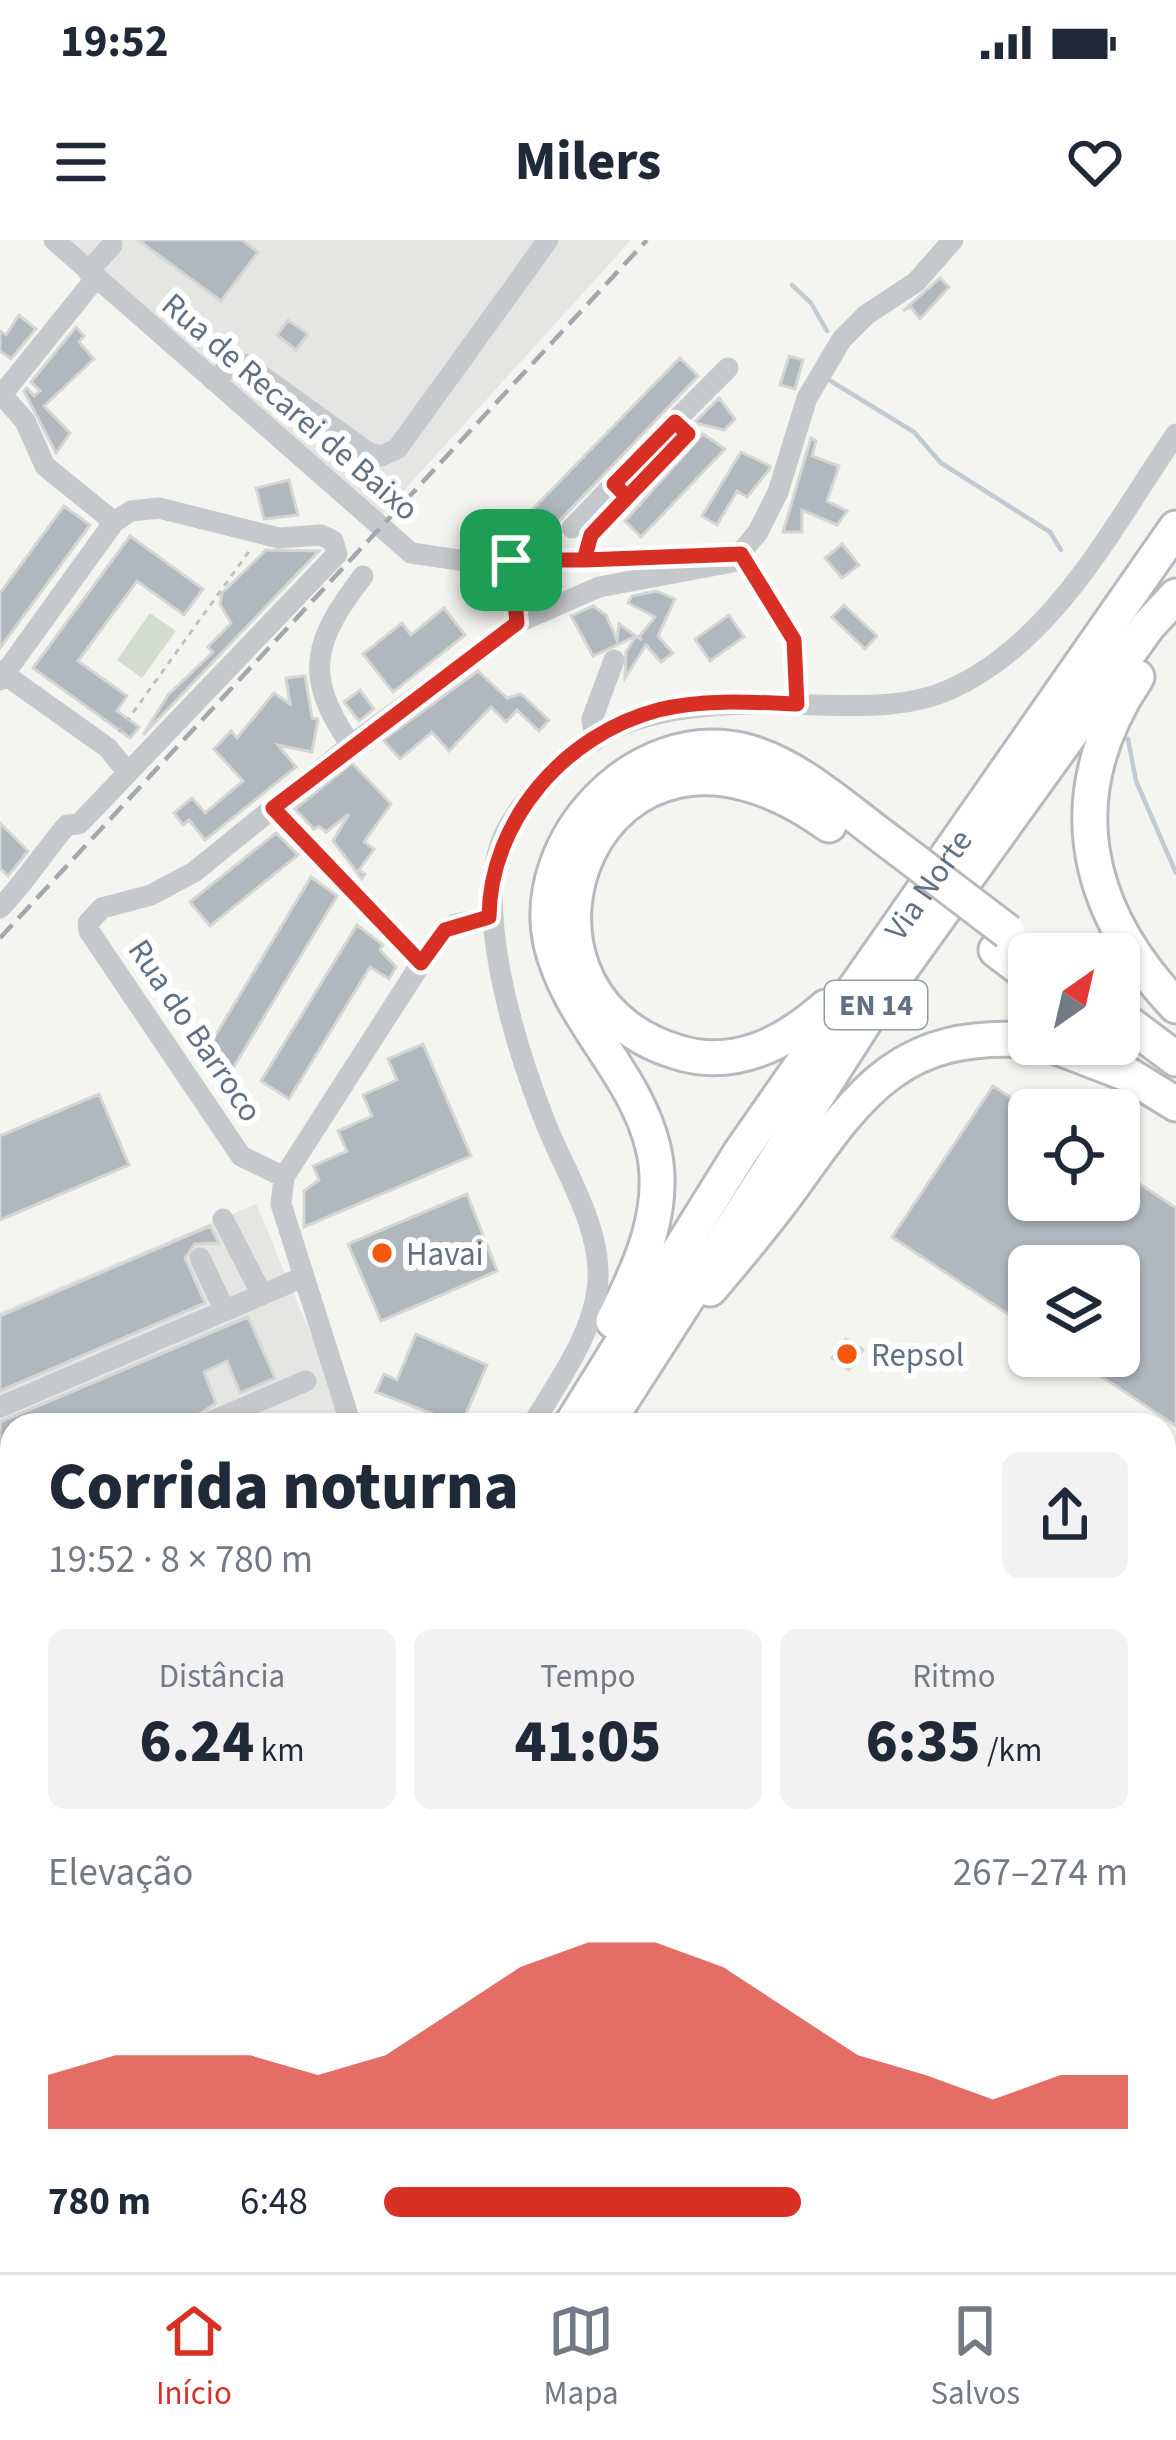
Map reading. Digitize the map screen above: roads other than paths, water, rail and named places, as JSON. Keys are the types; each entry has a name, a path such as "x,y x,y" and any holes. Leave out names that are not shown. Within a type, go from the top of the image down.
{"highway":[{"name":"Via Norte","path":"576,1413 740,1153 1176,528"},
{"name":"Via Norte","path":"619,1413 878,1001 1148,626 1174,600"},
{"path":"1174,600 1169,630 1112,718 1088,814 1107,907 1128,952 1176,1006"},
{"path":"574,1413 640,1269 657,1182 653,1147 640,1111 563,984 547,917 551,884 571,832 600,797 648,764 721,748 764,758 795,775 1008,949"},
{"path":"868,970 791,1038 741,1056 682,1054 633,1032 597,995 578,949 572,902 588,850 614,816 651,790 710,775 778,792 885,852"},
{"path":"1002,941 1008,943"},
{"path":"1140,1032 1176,1059"},
{"path":"620,1413 856,1099 890,1068 929,1049 1008,1039"},
{"path":"1140,1059 1176,1086"},
{"path":"1103,1065 1176,1104"}],"street":[{"name":"Rua de Recarei de Baixo","path":"54,240 400,547 424,558 584,560 741,554"},
{"path":"213,380 249,356 382,456 397,449 548,240"},
{"path":"421,963 273,808 517,623 598,587 722,568 741,554 778,492 815,380 842,339 866,315 916,282 953,240"},
{"path":"112,244 1,396 25,421 45,466 114,522"},
{"path":"572,528 688,434 675,422 728,368"},
{"path":"539,1413 587,1324 598,1275 594,1243 525,1061 489,917 489,888 509,825 559,766 595,740 662,709 734,702 870,706 914,701 950,690 1023,644 1053,610 1176,434"},
{"path":"584,560 591,535 621,490"},
{"path":"0,908 40,867 41,855 67,825 79,824 128,773 337,554 332,541 321,536 261,534 159,508 131,511 114,522 2,675 108,748 128,773"},
{"path":"741,554 794,640 797,704"},
{"path":"511,560 517,623"},
{"path":"351,745 323,691 318,645 363,576"},
{"path":"595,740 592,719 614,660"},
{"name":"Rua do Barroco","path":"273,808 194,872 152,896 102,908 88,923 241,1156 284,1177"},
{"path":"347,1413 281,1204 284,1177 445,930 489,917"},
{"path":"223,1220 262,1295"},
{"path":"200,1258 225,1311"},
{"path":"0,1407 301,1278"},
{"path":"231,1413 306,1381"}],"waterway":[{"path":"792,285 811,303 827,331"},
{"path":"829,380 914,432 941,463 1050,532 1061,550"},
{"path":"1128,739 1136,781 1176,873"}],"railway":[{"path":"0,938 647,240"}],"place":[{"name":"Havai","path":"382,1253"},
{"name":"Repsol","path":"847,1354"}]}
